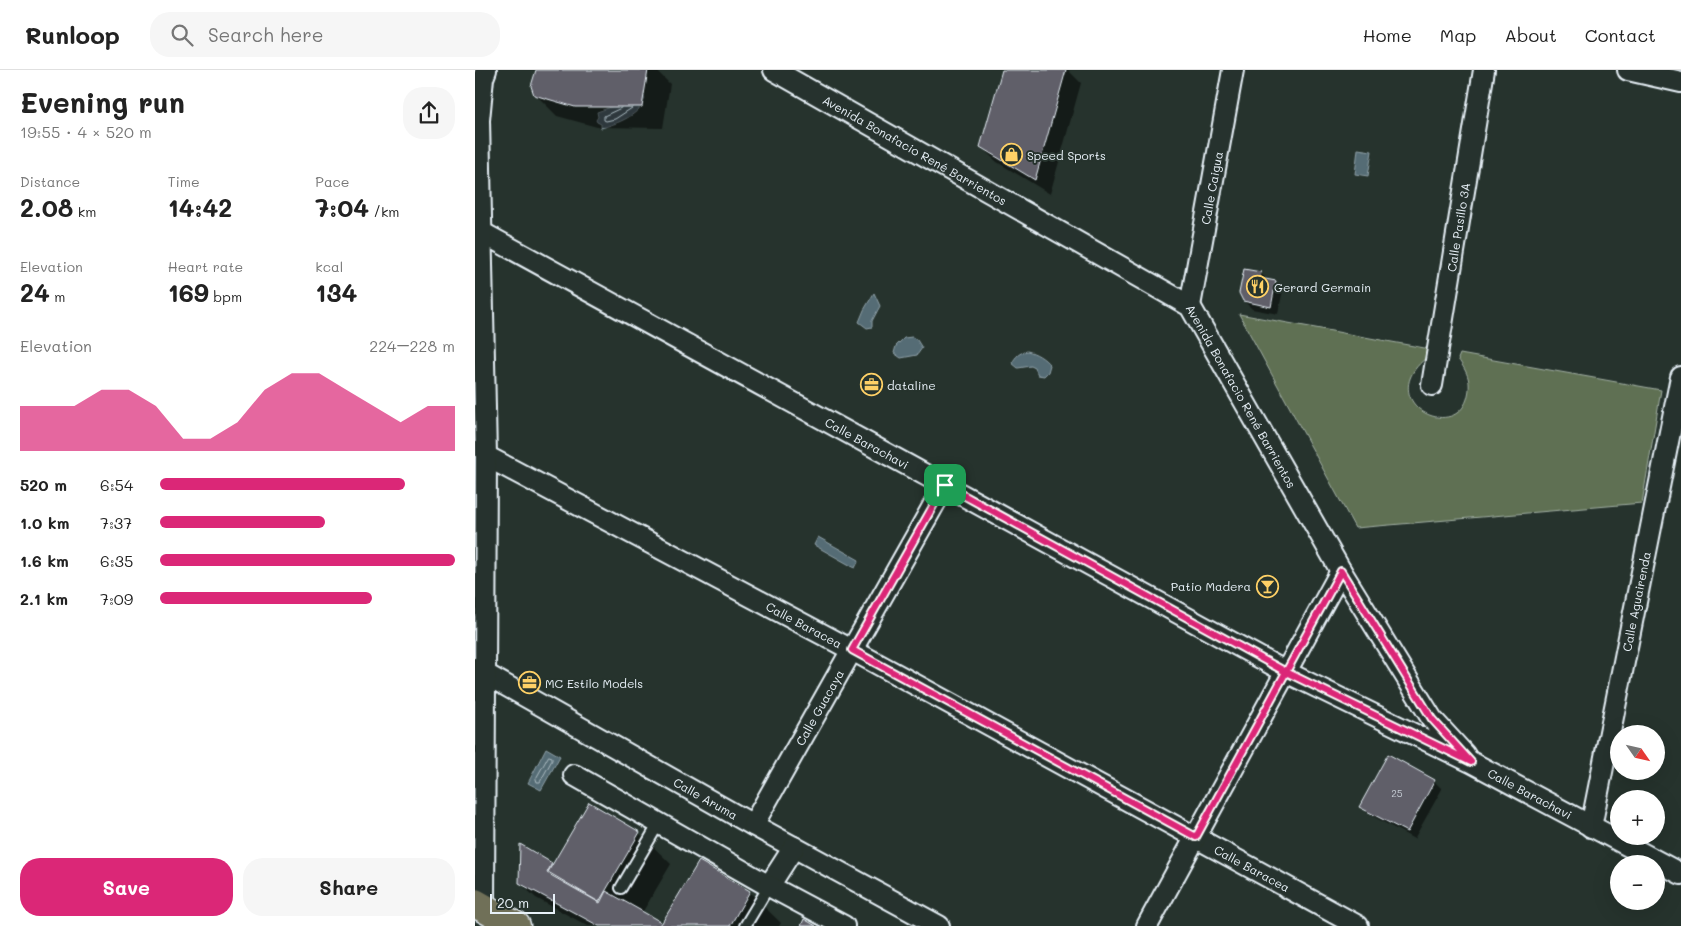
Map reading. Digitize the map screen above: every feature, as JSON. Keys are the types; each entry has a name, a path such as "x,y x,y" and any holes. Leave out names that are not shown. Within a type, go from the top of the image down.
{"main road":[{"path":"479,906 517,926"}],"street":[{"path":"479,906 479,671 486,456 477,117 486,70"},
{"name":"Avenida Bonafacio René Barrientos","path":"775,70 1190,306 1341,571 1432,719 1471,762"},
{"name":"Calle Caigua","path":"1190,306 1233,70"},
{"name":"Calle Pasillo 3A","path":"1432,386 1484,70"},
{"path":"1628,70 1681,82"},
{"name":"Calle Barachavi","path":"481,232 1286,672 1471,762 1681,874"},
{"name":"Calle Aguairenda","path":"1591,827 1681,377"},
{"name":"Calle Baracea","path":"486,456 852,650 1358,926"},
{"name":"Calle Guacaya","path":"753,824 945,485"},
{"path":"1147,926 1341,571"},
{"name":"Calle Aruma","path":"479,671 939,926"},
{"path":"574,775 769,886 844,926"},
{"path":"769,886 793,846"}],"lane":[{"path":"621,888 659,823"},
{"path":"745,926 769,886"}],"green space":[{"path":"1239,314 1430,349 1430,355 1414,371 1408,386 1411,400 1420,410 1433,416 1446,417 1459,412 1467,399 1469,383 1467,373 1458,359 1460,354 1661,390 1642,503 1355,528"}],"water":[{"path":"633,89 645,97 639,109 621,121 601,128 601,124 596,120 598,117 597,112 617,105"},
{"path":"1358,149 1372,151 1368,176 1355,174"},
{"path":"874,293 880,306 872,321 872,327 867,328 859,322"},
{"path":"912,337 917,340 922,348 917,355 901,358 894,353 896,346 904,338"},
{"path":"1027,351 1040,356 1050,365 1048,372 1044,376 1038,375 1035,368 1031,366 1018,368 1012,363 1018,355"},
{"path":"818,537 859,560 855,568 814,545"},
{"path":"546,748 560,756 541,790 528,783"}],"building":[{"path":"536,70 648,70 642,107 575,107 534,95 531,86"},
{"path":"1002,70 1066,70 1035,180 980,147"},
{"name":"Gerard Germain","path":"1244,269 1261,272 1260,278 1276,281 1271,307 1243,301 1239,293"},
{"path":"1388,754 1435,780 1407,832 1359,807"},
{"path":"589,802 640,832 599,902 548,872"},
{"path":"520,844 552,863 547,873 600,903 606,891 661,922 659,926 599,926 519,883"},
{"path":"699,861 750,891 730,926 660,926"},
{"path":"804,919 816,926 801,926"}],"place":[{"name":"Speed Sports","path":"1011,155"},
{"name":"Gerard Germain","path":"1258,287"},
{"name":"dataline","path":"871,385"},
{"name":"Patio Madera","path":"1267,586"},
{"name":"MC Estilo Models","path":"529,683"}],"route":[{"path":"945,485 852,650 1196,837 1286,672 1471,762 1432,719 1341,571 1286,672 945,485"}]}
